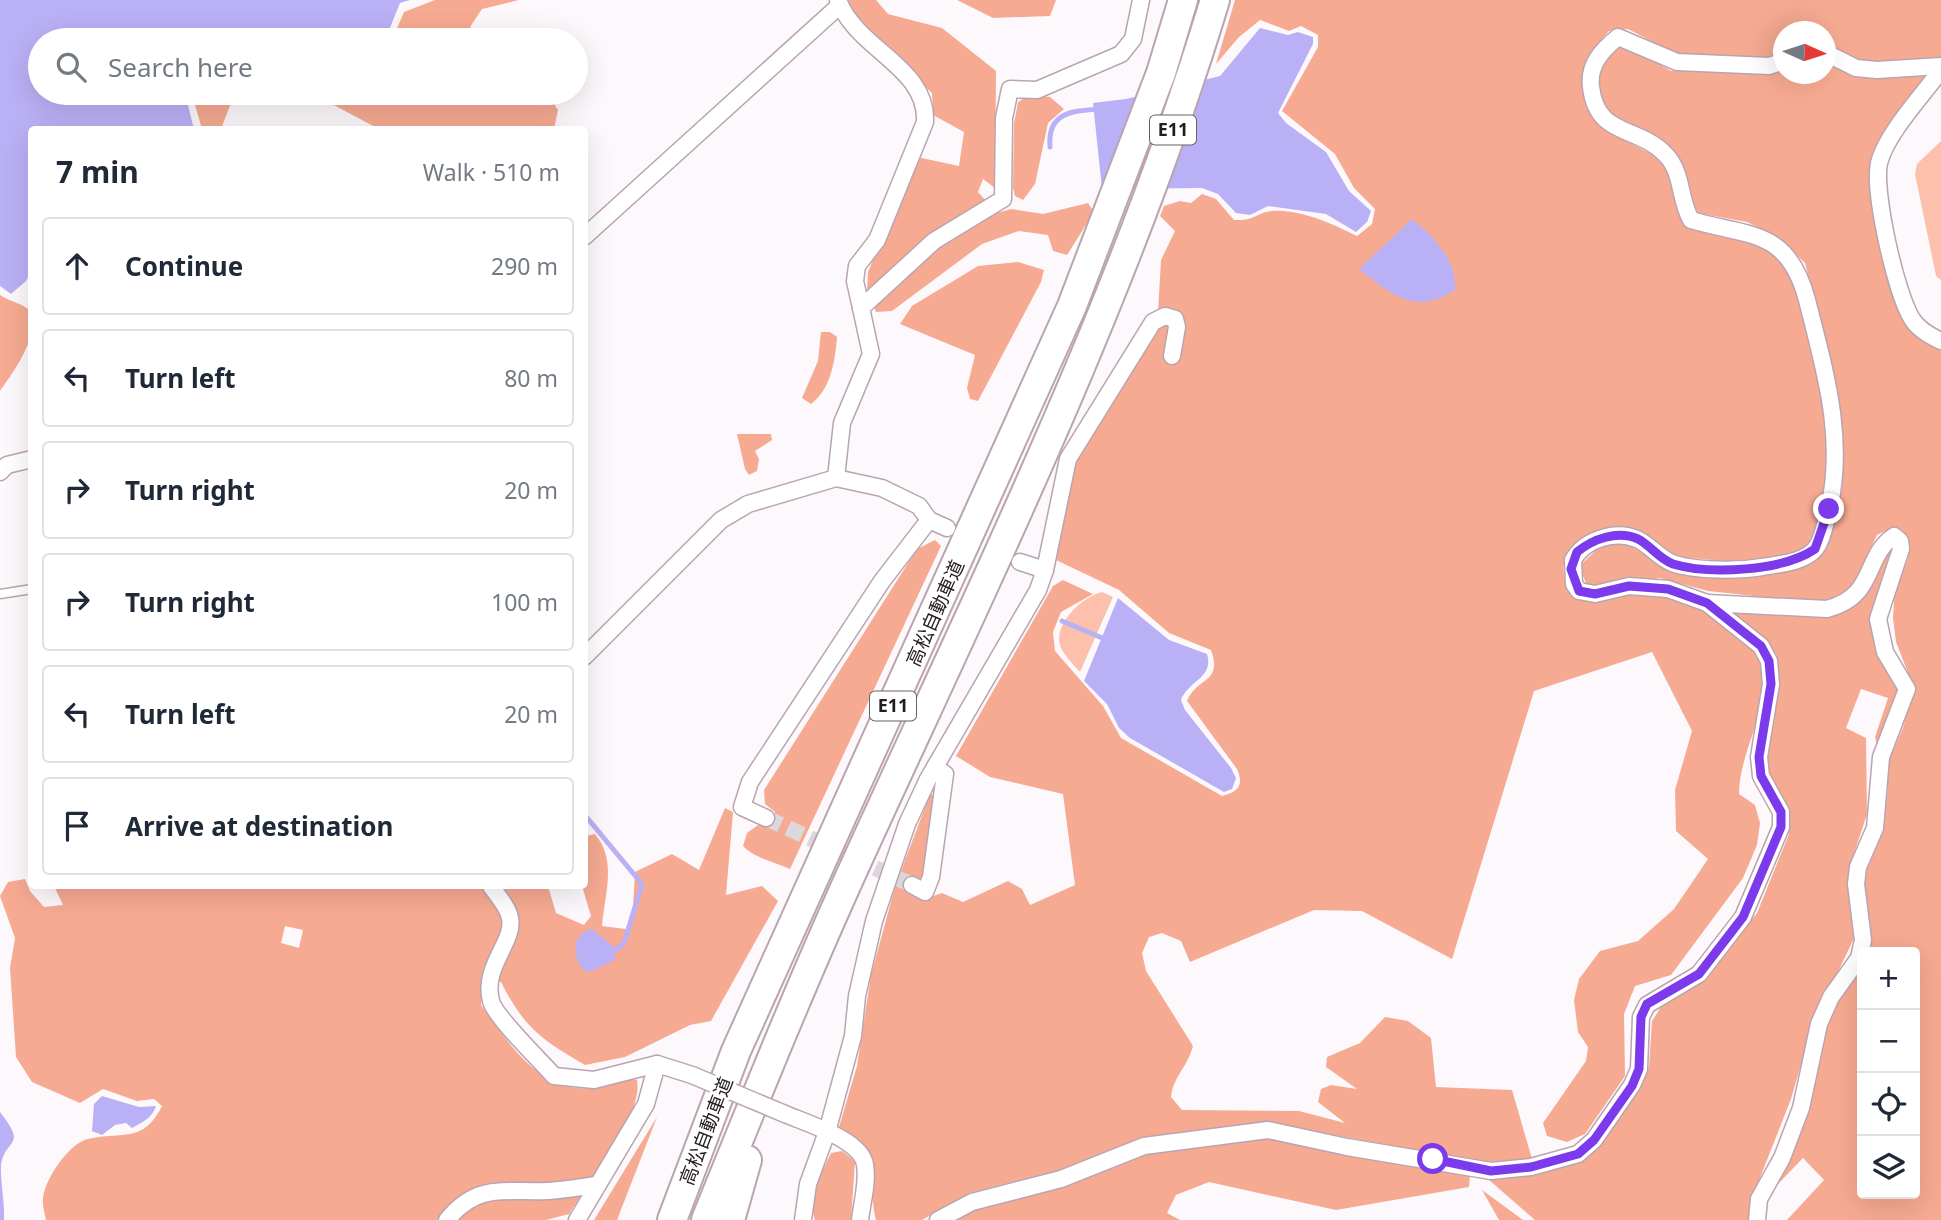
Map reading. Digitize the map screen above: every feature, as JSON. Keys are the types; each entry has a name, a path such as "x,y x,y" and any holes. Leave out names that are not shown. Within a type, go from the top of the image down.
{"highway":[{"name":"高松自動車道","path":"672,1220 736,1051 1072,306 1161,74 1183,0"},
{"name":"高松自動車道","path":"706,1220 762,1080 856,862 1066,401 1149,197 1215,0"},
{"path":"730,1220 746,1163 856,862"},
{"path":"660,1220 700,1119 736,1051"}],"street":[{"path":"861,309 934,241 1003,199 1004,118 1010,89 1037,90 1121,54 1133,39 1141,0"},
{"path":"588,233 839,3 851,24 917,86 926,103 925,122 877,240 857,266 855,281 871,354 842,423 836,478"},
{"path":"1761,1217 1759,1199 1782,1158 1801,1108 1819,1024 1831,997 1859,958 1863,940 1856,884 1858,867 1875,828 1881,757 1907,690 1885,652 1878,619 1901,549 1900,541 1894,536 1887,541 1856,595 1843,605 1827,609 1707,603 1668,589 1629,586 1595,594 1586,593 1574,584 1573,560 1586,545 1605,537 1622,536 1639,540 1673,564 1747,569 1805,556 1815,549 1821,538 1836,474 1836,434 1830,392 1799,275 1770,241 1750,232 1691,220 1685,208 1676,170 1654,145 1616,128 1599,116 1590,78 1594,62 1618,37 1677,62 1773,65"},
{"path":"1836,58 1856,68 1877,70 1941,68"},
{"path":"1941,68 1892,138 1880,161 1877,187 1900,298 1913,322 1941,341"},
{"path":"803,1220 808,1184 827,1132 852,1036 874,921 906,824 935,767 1038,590 1045,570 1068,459 1153,322 1165,316 1175,319 1177,327 1172,356"},
{"path":"0,472 7,465 28,460"},
{"path":"588,653 721,520 748,504 836,478 882,488 919,506 929,520 947,528"},
{"path":"766,818 742,807 750,782 882,581 929,520"},
{"path":"1020,562 1045,570"},
{"path":"938,1220 972,1202 1062,1179 1144,1146 1268,1130 1347,1147 1491,1171 1541,1165 1578,1154 1594,1140 1632,1086 1639,1069 1641,1017 1647,1004 1699,974 1743,917 1781,827 1781,812 1761,776 1759,757 1771,684 1769,661 1761,646 1707,603"},
{"path":"912,885 925,892 931,877 946,774 935,767"},
{"path":"493,889 510,915 511,927 494,963 490,980 492,1004 554,1076 594,1080 657,1064 692,1075 827,1132 854,1147 863,1156 866,1167 860,1220"},
{"path":"577,1220 646,1104 657,1064"},
{"path":"447,1220 456,1209 477,1194 494,1190 548,1191 597,1185"}],"lane":[{"path":"0,594 28,590"}],"shaded area":[{"path":"0,0 410,0 400,3 390,28 28,28 28,105 188,105 193,126 28,126 28,277 11,294 0,286"},
{"path":"435,0 519,0 482,9 471,28 397,28 404,12"},
{"path":"848,0 876,0 888,14 942,28 996,71 995,188 983,179 978,192 987,202 872,293 867,290 868,272 917,157 959,166 964,132 933,115 932,93 854,20"},
{"path":"957,0 1056,0 1050,16 993,18"},
{"path":"1235,0 1941,0 1941,57 1878,64 1859,63 1836,51 1836,21 1773,21 1773,56 1766,59 1678,55 1628,29 1609,31 1587,58 1583,79 1586,107 1599,126 1660,159 1670,174 1686,224 1695,230 1748,239 1775,255 1789,276 1802,310 1813,352 1826,446 1826,489 1821,523 1809,545 1786,557 1772,560 1684,558 1668,553 1643,533 1613,530 1585,538 1574,546 1567,555 1564,567 1566,581 1574,597 1597,599 1646,593 1674,598 1711,616 1752,649 1760,661 1764,685 1740,780 1739,794 1755,805 1760,823 1757,845 1743,878 1671,975 1635,986 1624,1014 1625,1076 1585,1134 1567,1142 1547,1136 1543,1123 1586,1061 1588,1047 1578,1032 1574,1000 1579,979 1600,951 1638,941 1674,909 1708,859 1676,831 1675,790 1692,731 1652,652 1534,691 1452,959 1362,911 1314,910 1190,962 1181,941 1162,933 1149,937 1142,953 1146,971 1193,1046 1172,1090 1171,1097 1182,1110 1299,1111 1345,1123 1318,1102 1321,1089 1331,1085 1357,1089 1326,1067 1327,1057 1360,1043 1385,1017 1408,1021 1431,1038 1436,1087 1512,1090 1532,1159 1484,1163 1265,1122 1142,1138 1060,1170 969,1193 922,1220 876,1220 871,1157 856,1137 839,1127 857,1066 871,975 895,887 930,794 936,796 923,881 916,878 909,893 927,898 942,893 963,902 1008,881 1022,889 1030,905 1075,885 1063,794 990,777 956,756 1053,586 1063,580 1093,594 1061,612 1053,632 1055,651 1103,706 1121,738 1222,796 1236,790 1240,784 1237,769 1187,701 1191,693 1214,669 1211,650 1169,633 1119,590 1056,560 1070,482 1081,450 1158,312 1161,260 1175,231 1160,216 1164,206 1180,201 1191,203 1202,194 1216,199 1234,220 1247,219 1271,211 1293,212 1327,222 1357,236 1372,224 1375,209 1354,188 1335,154 1282,111 1318,47 1318,35 1301,26 1289,31 1260,20 1239,37 1216,64"},
{"path":"1260,28 1288,35 1298,32 1313,37 1313,44 1278,113 1286,123 1326,152 1349,191 1371,211 1367,222 1356,232 1326,214 1268,206 1250,215 1236,213 1218,194 1202,188 1102,189 1093,103 1126,99 1220,76"},
{"path":"1628,46 1671,71 1773,69 1773,84 1836,84 1836,65 1859,78 1916,71 1927,79 1875,151 1869,186 1895,304 1919,339 1941,350 1941,1220 1787,1220 1824,1180 1803,1158 1775,1187 1793,1145 1833,1007 1857,970 1857,1199 1920,1199 1920,947 1867,947 1864,868 1887,799 1889,760 1903,728 1914,688 1896,642 1893,618 1895,589 1908,559 1902,530 1890,529 1877,535 1850,591 1827,604 1708,591 1660,578 1588,588 1579,566 1602,545 1624,542 1669,570 1752,575 1799,568 1828,547 1841,479 1842,436 1837,388 1805,263 1776,236 1747,222 1698,213 1655,137 1608,112 1597,94 1596,75 1616,49"},
{"path":"1029,95 1050,97 1064,109 1048,123 1035,184 1023,200 1015,196 1013,188 1014,124 1018,102"},
{"path":"195,105 230,105 222,126 201,126"},
{"path":"334,105 555,105 558,110 555,126 373,126"},
{"path":"1941,141 1941,280 1936,276 1915,174 1917,164"},
{"path":"1088,203 1092,209 1089,220 1067,255 1053,251 1048,235 1019,231 982,244 892,311 876,312 874,306 934,249 983,217 1011,209 1043,214"},
{"path":"1412,219 1442,250 1452,269 1455,290 1441,298 1416,302 1404,299 1382,287 1359,269"},
{"path":"1018,262 1044,270 1041,282 978,401 970,399 967,388 975,355 900,324 912,306 978,266"},
{"path":"0,295 28,309 28,345 0,391"},
{"path":"821,332 830,332 837,337 835,355 827,383 811,404 802,398 818,361"},
{"path":"737,434 771,434 772,440 755,451 759,459 757,471 749,475 745,469"},
{"path":"935,540 941,546 790,869 753,854 743,846 747,833 758,825 766,826 775,812 765,804 764,790 917,549"},
{"path":"1890,543 1896,546 1876,604 1903,692 1877,745 1875,737 1888,698 1861,689 1846,728 1866,738 1867,814 1850,866 1855,936 1812,1026 1791,1099 1752,1198 1751,1220 1535,1220 1488,1179 1550,1171 1582,1161 1601,1145 1638,1090 1649,1067 1652,1021 1663,1004 1702,981 1757,913 1789,834 1787,809 1769,774 1767,757 1778,685 1777,656 1764,639 1725,607 1776,615 1812,617 1845,610 1863,596"},
{"path":"1102,592 1113,597 1080,672 1061,649 1061,628 1078,605"},
{"path":"1118,598 1169,640 1207,654 1208,662 1204,674 1181,700 1185,710 1231,768 1236,778 1232,789 1224,792 1130,738 1119,728 1107,704 1084,681"},
{"path":"725,808 733,812 726,895 762,886 778,901 711,1021 690,1025 625,1057 585,1065 545,1040 518,1011 501,982 486,976 481,1005 515,1049 542,1075 576,1088 595,1087 619,1079 637,1080 637,1094 624,1129 569,1214 546,1220 450,1220 440,1217 437,1220 46,1220 43,1198 48,1181 73,1147 88,1139 139,1131 155,1118 162,1106 154,1099 137,1101 103,1089 80,1103 32,1082 16,1057 10,968 15,938 0,896 8,882 25,879 28,889 44,907 63,905 55,889 549,889 556,913 584,925 591,916 583,889 588,889 588,836 595,834 602,844 608,866 602,926 626,929 633,908 635,872 672,854 699,870","holes":["285,926 303,930 299,948 281,943"]},
{"path":"592,929 615,948 615,960 592,971 584,971 577,960 577,941 585,931"},
{"path":"102,1096 139,1107 156,1106 150,1117 132,1128 126,1123 115,1125 102,1135 92,1131 94,1104"},
{"path":"0,1112 14,1137 1,1165 4,1220 0,1220"},
{"path":"657,1117 617,1220 594,1220"},
{"path":"1268,1138 1470,1175 1469,1187 1336,1210 1209,1182 1176,1195 1167,1213 1180,1220 954,1220 974,1209 1149,1153"},
{"path":"842,1151 855,1161 851,1220 815,1220 813,1203 819,1177 831,1153"},
{"path":"1482,1190 1523,1220 1499,1220"}],"waterway":[{"path":"1050,147 1050,135 1057,120 1071,113 1100,109"},
{"path":"1062,621 1107,640"},
{"path":"588,819 642,884 625,940 622,946 611,951"}],"tunnel":[{"path":"766,818 912,885"}],"route":[{"path":"1433,1159 1491,1171 1531,1167 1578,1154 1594,1140 1632,1086 1639,1069 1641,1017 1647,1004 1699,974 1743,917 1752,902 1781,827 1781,812 1761,776 1759,757 1771,684 1769,661 1761,646 1707,603 1668,589 1629,586 1595,594 1579,591 1574,584 1571,569 1577,552 1605,537 1622,536 1639,540 1673,564 1747,569 1794,561 1815,549 1829,509"}]}
